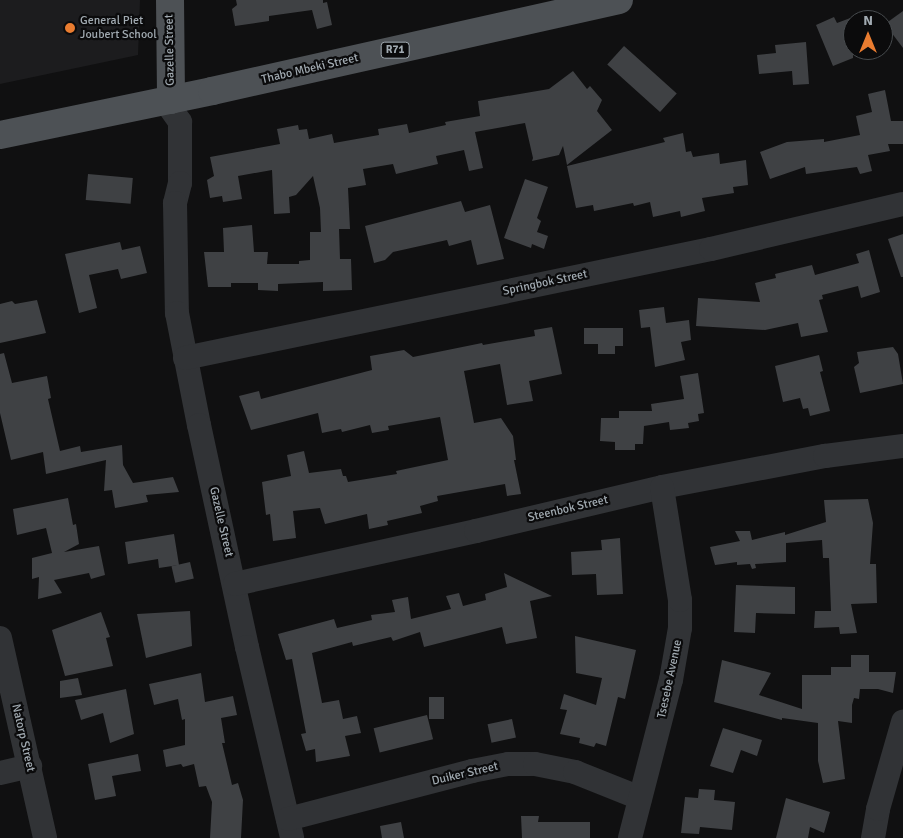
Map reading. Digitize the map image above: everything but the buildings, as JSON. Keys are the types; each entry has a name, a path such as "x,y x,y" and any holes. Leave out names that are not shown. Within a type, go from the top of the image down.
{"main road":[{"name":"Gazelle Street","path":"170,0 171,104"},
{"name":"Thabo Mbeki Street","path":"0,135 171,104 619,0"}],"street":[{"name":"Gazelle Street","path":"171,104 180,122 180,183 175,203 176,298 186,358 290,829"},
{"name":"Springbok Street","path":"186,358 701,251 903,204"},
{"name":"Steenbok Street","path":"235,584 476,532 662,487 825,456 903,446"},
{"name":"Tsesebe Avenue","path":"630,838 673,672 680,628 680,600 662,487"},
{"name":"Natorp Street","path":"0,638 45,838"},
{"path":"873,838 878,809 903,722"},
{"name":"Duiker Street","path":"290,829 472,771 508,764 535,764 575,772 640,798"},
{"path":"0,773 30,766"}],"shaded area":[{"name":"General Piet Joubert School","path":"0,0 140,0 138,55 0,84"}],"place":[{"name":"General Piet Joubert School","path":"70,28"}]}
